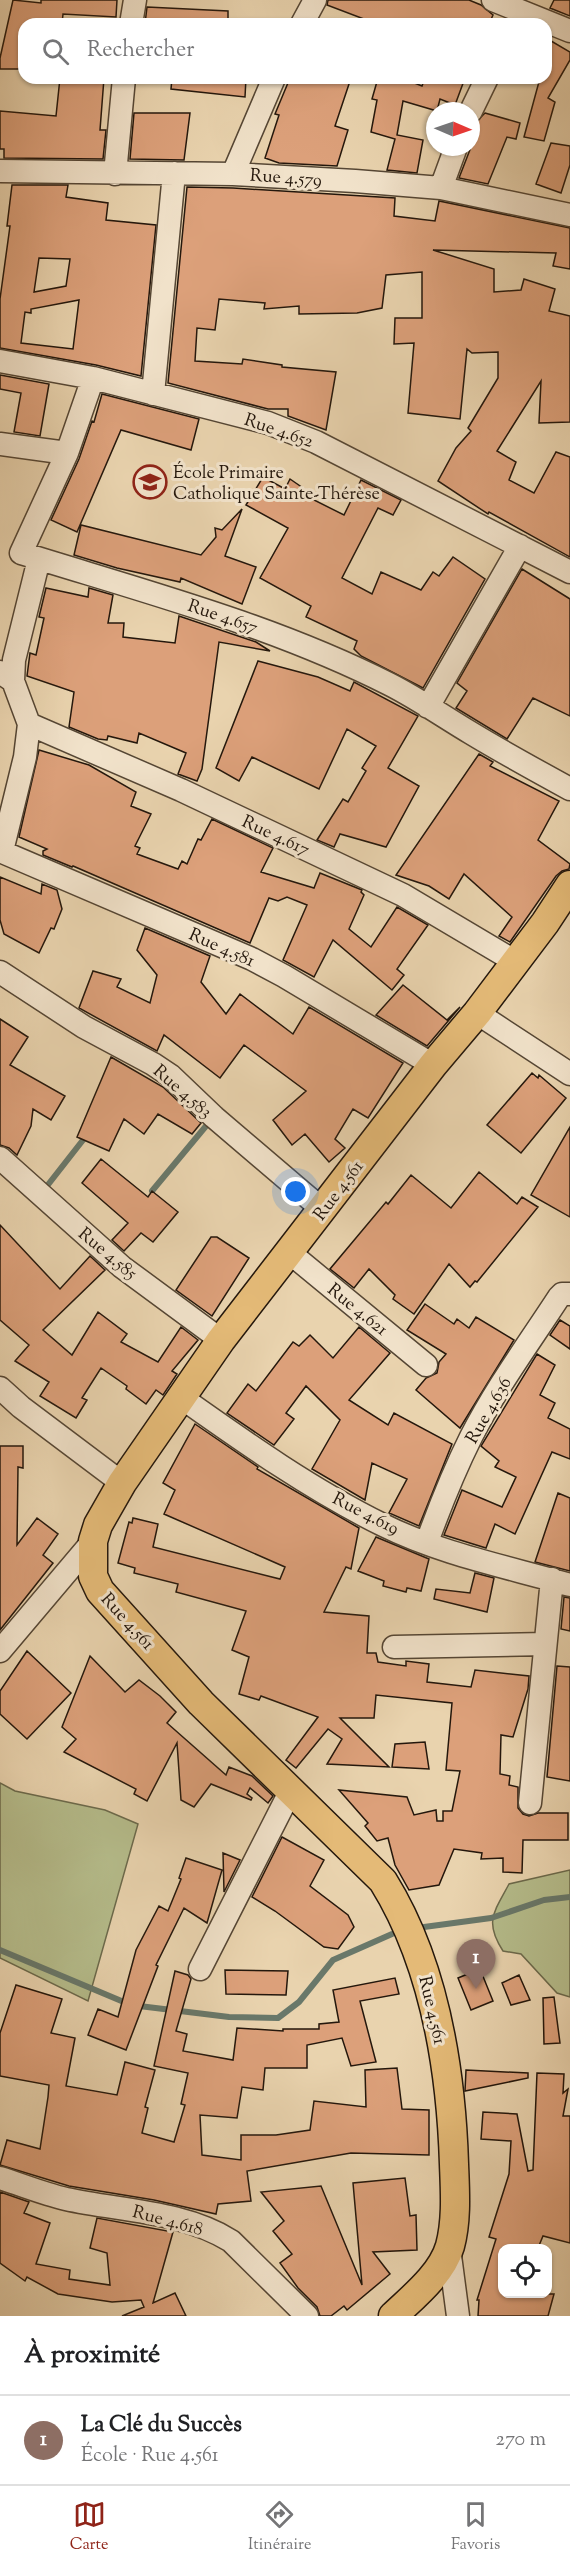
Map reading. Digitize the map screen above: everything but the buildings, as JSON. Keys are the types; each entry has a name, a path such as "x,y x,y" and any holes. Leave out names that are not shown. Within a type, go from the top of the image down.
{"main road":[{"name":"Rue 4.561","path":"393,2316 431,2276 449,2248 454,2221 455,2193 453,2122 442,2051 422,1965 400,1908 383,1881 201,1703 100,1591 93,1576 93,1541 98,1526 122,1483 221,1341 433,1065 477,1013 545,923 570,885"}],"street":[{"path":"132,18 135,0"},
{"path":"306,18 315,0"},
{"path":"493,0 536,18"},
{"path":"552,24 570,31"},
{"path":"115,174 123,84"},
{"path":"233,174 271,84"},
{"path":"475,102 484,84"},
{"path":"441,188 453,156"},
{"name":"Rue 4.579","path":"0,171 233,174 441,188 570,214"},
{"path":"153,394 174,173"},
{"name":"Rue 4.652","path":"0,361 93,378 268,423 316,442 570,572"},
{"path":"1,851 25,757 29,724 7,676 14,660 20,554 67,453 93,378"},
{"path":"0,444 67,453"},
{"path":"428,706 520,546"},
{"name":"Rue 4.657","path":"20,554 162,595 245,623 389,684 570,789"},
{"name":"Rue 4.617","path":"29,724 181,790 403,895 516,962"},
{"name":"Rue 4.581","path":"1,851 252,960 284,976 433,1065"},
{"name":"Rue 4.583","path":"0,972 84,1027 171,1076 214,1117 323,1210"},
{"path":"477,1013 570,1074"},
{"name":"Rue 4.585","path":"0,1158 122,1267 221,1341"},
{"name":"Rue 4.621","path":"290,1253 426,1365"},
{"name":"Rue 4.636","path":"427,1542 445,1491 472,1435 495,1395 559,1297 562,1294 570,1294"},
{"path":"0,1388 21,1407 122,1483"},
{"name":"Rue 4.619","path":"182,1398 274,1463 384,1526 427,1542 561,1582"},
{"path":"0,1651 93,1541"},
{"path":"530,1803 545,1644 561,1582"},
{"path":"394,1647 545,1644"},
{"path":"200,1969 291,1790"},
{"name":"Rue 4.618","path":"0,2178 51,2195 160,2216 220,2234 231,2241 307,2316"},
{"path":"449,2248 458,2316"}],"green space":[{"path":"0,1783 15,1791 105,1810 138,1824 88,2001 0,1958"},
{"path":"570,1870 570,1997 557,1993 521,1954 503,1951 494,1932 493,1917 509,1884"}],"waterway":[{"path":"152,1191 211,1120"},
{"path":"47,1186 83,1140"},
{"path":"424,1927 491,1918 544,1900 570,1897"},
{"path":"0,1950 131,2005 229,2017 278,2018 299,2002 333,1960 392,1934"}],"place":[{"name":"École Primaire Catholique Sainte-Thérèse","path":"150,482"},
{"name":"La Clé du Succès","path":"476,1989"}]}
